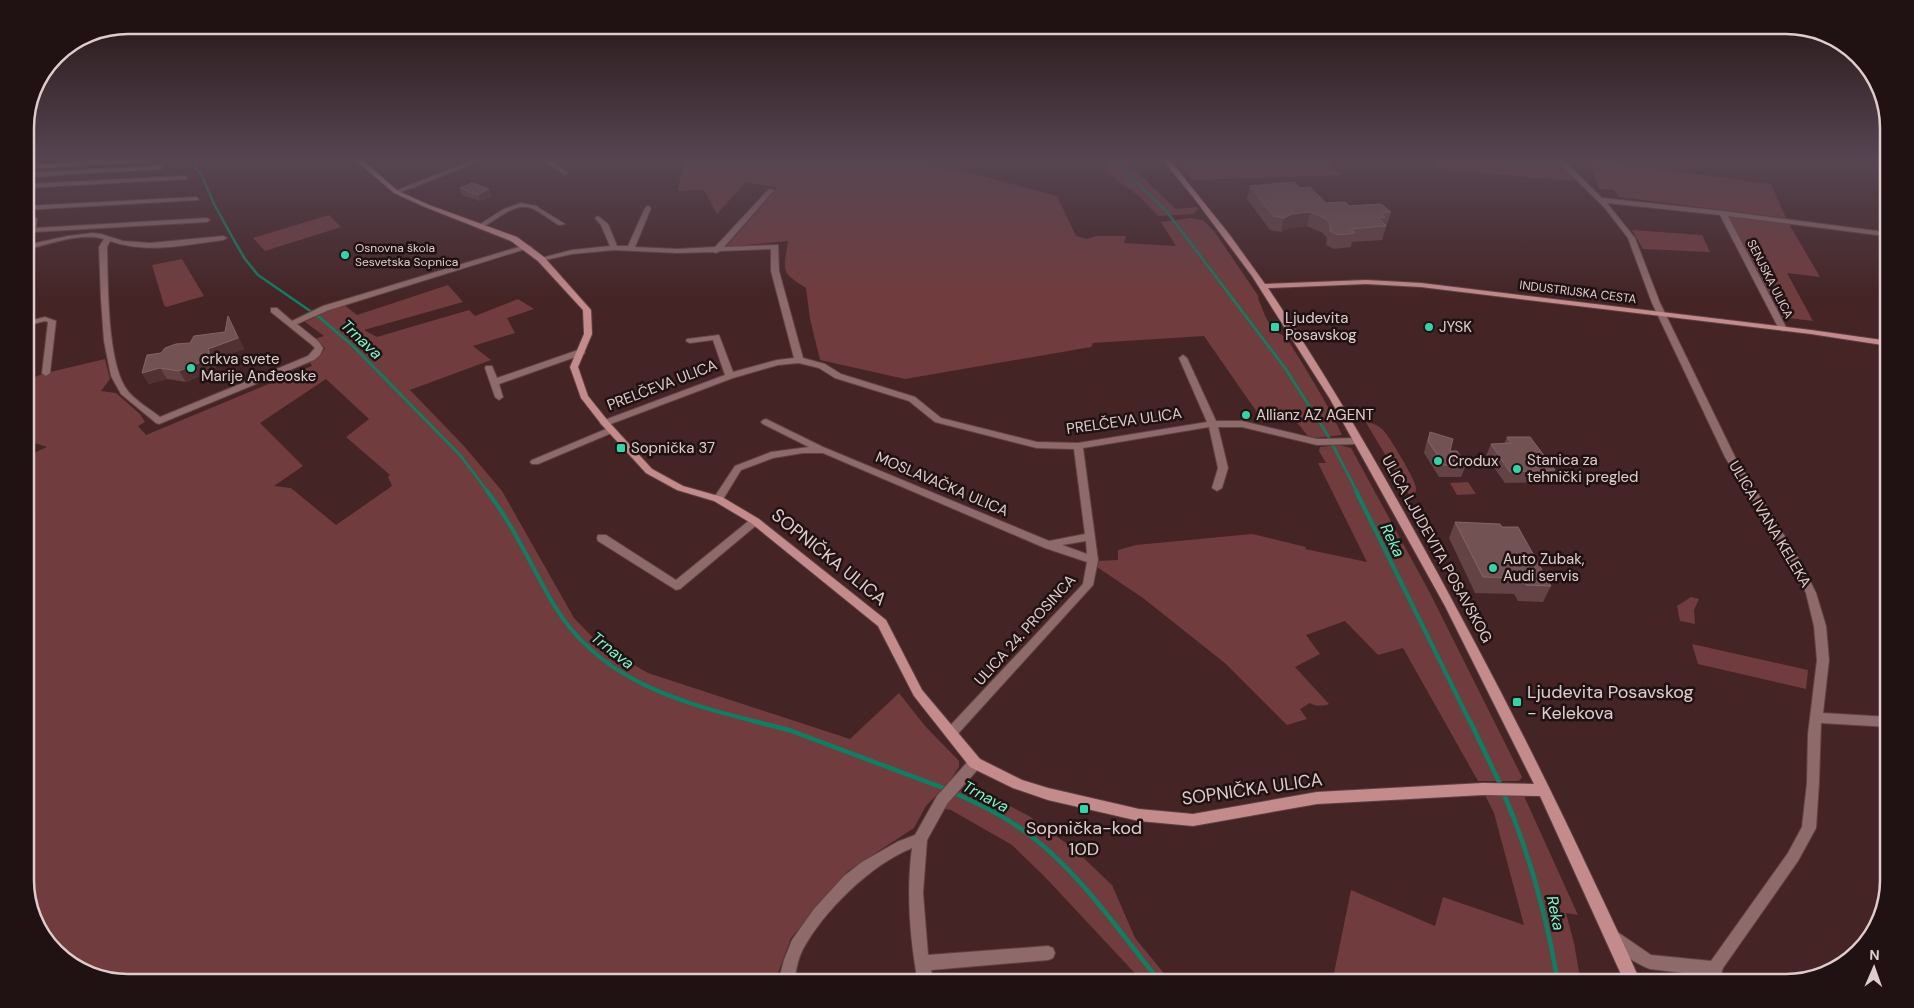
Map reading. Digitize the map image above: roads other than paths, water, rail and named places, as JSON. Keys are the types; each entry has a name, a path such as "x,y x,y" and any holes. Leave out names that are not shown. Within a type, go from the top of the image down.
{"street":[{"path":"34,208 62,206"},
{"name":"SOPNIČKA ULICA","path":"431,206 514,239 541,259 587,310 588,334 574,367 584,396 608,426 649,471 662,480 680,488 718,499 755,522 882,623 918,693 976,763 1018,784 1048,794 1096,806 1163,818 1193,820 1317,798 1483,789 1543,790"},
{"path":"481,226 510,210 523,206"},
{"path":"533,206 561,224"},
{"path":"716,251 757,206"},
{"name":"ULICA LJUDEVITA POSAVSKOG","path":"1202,206 1264,286 1358,441 1451,607 1505,709 1629,974"},
{"name":"ULICA IVANA KELEKA","path":"1606,206 1632,238 1662,314 1730,457 1796,562 1811,593 1823,644 1822,681 1814,734 1813,783 1808,828 1793,857 1712,974"},
{"name":"SENJSKA ULICA","path":"1657,206 1880,233"},
{"path":"631,248 648,208"},
{"name":"SENJSKA ULICA","path":"1723,213 1783,329"},
{"path":"598,218 604,224 614,248"},
{"path":"34,225 207,220"},
{"path":"34,246 101,234 121,243 142,246 223,238"},
{"path":"108,238 103,247 107,331 113,368 121,388 159,420 311,358 317,353 319,348 274,310"},
{"path":"541,259 572,252 614,248 716,251 775,247 775,270 799,360"},
{"path":"291,324 319,311 528,248"},
{"name":"INDUSTRIJSKA CESTA","path":"1264,286 1366,282 1421,285 1783,329 1880,343"},
{"path":"34,322 45,319 52,321 46,373"},
{"name":"PRELČEVA ULICA","path":"690,341 716,337 730,376"},
{"path":"495,382 580,352"},
{"name":"PRELČEVA ULICA","path":"1183,358 1212,418 1223,468 1217,488"},
{"name":"PRELČEVA ULICA","path":"608,426 730,376 777,363 799,360 822,366 838,376 912,399 938,420 1037,445 1078,446 1212,424 1242,424 1317,442 1358,441"},
{"path":"489,368 499,397"},
{"name":"MOSLAVAČKA ULICA","path":"766,422 824,450 1049,545 1093,560"},
{"path":"535,462 608,426"},
{"name":"ULICA 24. PROSINCA","path":"951,733 1088,586 1093,560 1078,446"},
{"name":"MOSLAVAČKA ULICA","path":"718,499 738,468 771,455 803,450 824,450"},
{"name":"SOPNIČKA ULICA","path":"602,538 676,586 755,522"},
{"path":"1049,545 1091,536"},
{"path":"1817,718 1880,722"},
{"path":"924,974 915,887 915,869 920,838 942,800 976,763"},
{"path":"789,974 797,945 825,907 849,881 867,867 902,846 920,838"},
{"path":"1612,935 1637,955 1650,962 1716,969"},
{"path":"922,963 1048,953"}],"waterway":[{"name":"Trnava","path":"215,206 245,259 258,275 319,317 353,346 460,455 488,492"},
{"name":"Reka","path":"1161,206 1285,368 1327,434 1357,492"},
{"name":"Trnava","path":"487,491 497,504 554,605 572,631 594,652 617,670 670,696 758,722"},
{"name":"Reka","path":"1356,491 1470,722"},
{"name":"Trnava","path":"753,721 789,730 946,789"},
{"name":"Reka","path":"1470,721 1501,786"},
{"name":"Reka","path":"1503,792 1529,862 1549,934 1556,974"},
{"name":"Trnava","path":"954,793 1008,820 1062,863 1097,902 1154,974"}],"place":[{"name":"Osnovna škola Sesvetska Sopnica","path":"345,255"},
{"name":"Ljudevita Posavskog","path":"1275,327"},
{"name":"JYSK","path":"1429,327"},
{"name":"crkva svete Marije Anđeoske","path":"191,368"},
{"name":"Allianz AZ AGENT","path":"1246,415"},
{"name":"Sopnička 37","path":"621,448"},
{"name":"Crodux","path":"1438,461"},
{"name":"Stanica za tehnički pregled","path":"1517,469"},
{"name":"Auto Zubak, Audi servis","path":"1493,568"},
{"name":"Ljudevita Posavskog - Kelekova","path":"1517,702"},
{"name":"Sopnička-kod 10D","path":"1084,809"}]}
